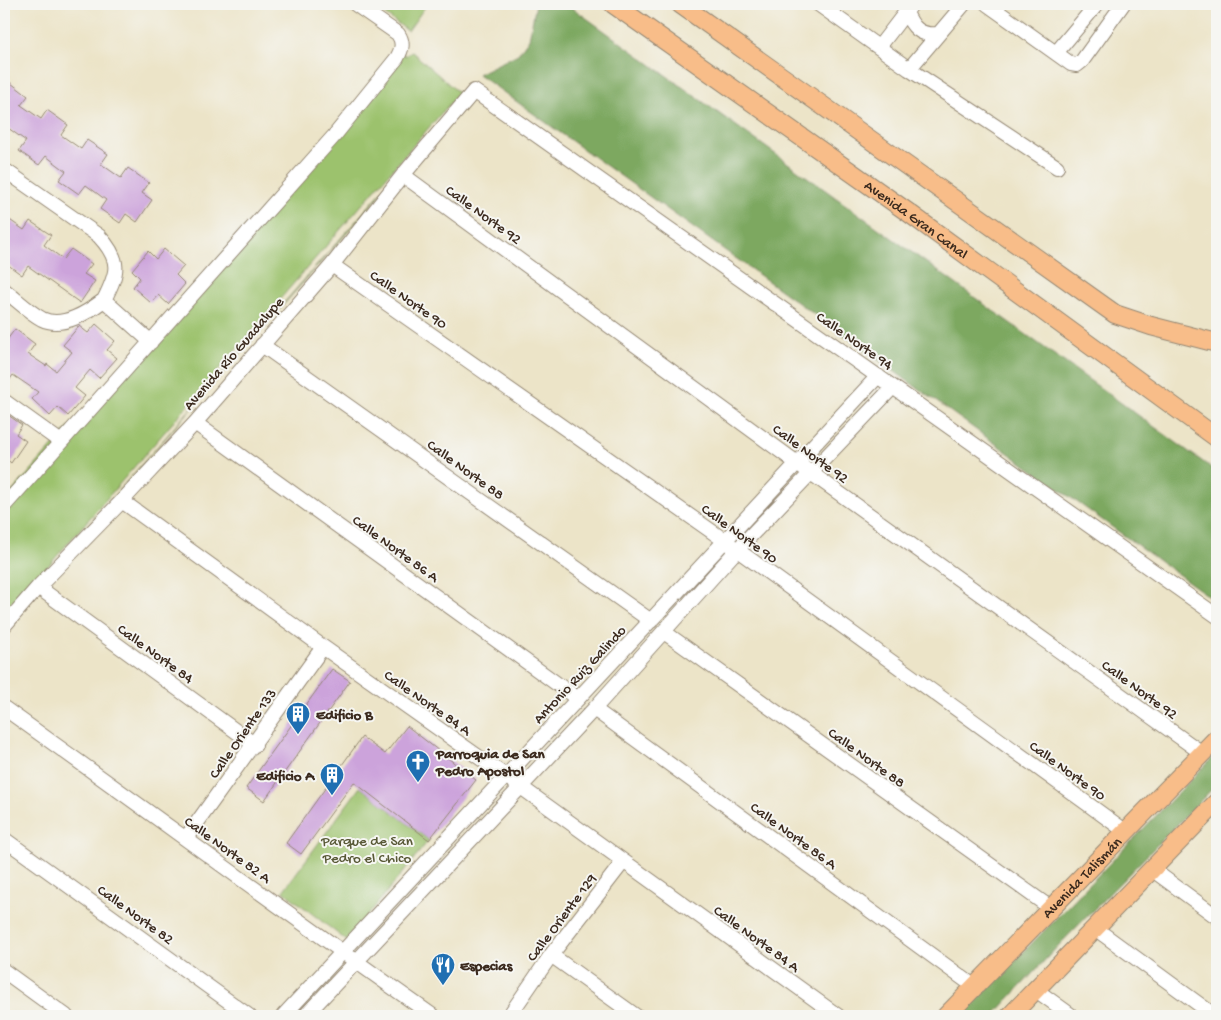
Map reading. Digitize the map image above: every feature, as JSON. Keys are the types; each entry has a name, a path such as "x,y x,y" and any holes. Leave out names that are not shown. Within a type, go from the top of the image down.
{"main road":[{"name":"Avenida Gran Canal","path":"613,4 909,213 1217,438"},
{"path":"680,4 1115,314 1151,326 1217,343"},
{"name":"Avenida Talismán","path":"946,1016 1217,738"},
{"path":"1010,1016 1215,809"}],"street":[{"path":"4,506 334,136 397,58 402,45 402,39 398,34 355,4"},
{"path":"818,4 909,69 1057,167"},
{"path":"909,69 964,4"},
{"path":"987,4 1071,64 1077,65 1080,64 1123,4"},
{"path":"1056,53 1097,4"},
{"path":"879,47 909,8"},
{"path":"909,8 910,22 914,28 921,33 937,34"},
{"name":"Avenida Río Guadalupe","path":"4,626 38,587 195,423 332,265 474,90"},
{"name":"Calle Norte 94","path":"474,90 1217,616"},
{"path":"4,290 42,319 57,322 75,318 104,300 113,281 116,268 110,249 99,236 6,171"},
{"name":"Calle Norte 92","path":"403,176 797,463 1202,753"},
{"name":"Calle Norte 90","path":"332,265 724,541 1126,831"},
{"path":"104,300 151,342"},
{"name":"Calle Norte 88","path":"262,345 651,621"},
{"name":"Antonio Ruiz Galindo","path":"284,1016 878,376"},
{"path":"305,1016 594,709 736,550 893,386"},
{"path":"4,401 61,442"},
{"name":"Calle Norte 86 A","path":"195,423 578,700"},
{"name":"Calle Norte 84 A","path":"122,501 838,1016"},
{"name":"Calle Norte 84","path":"38,587 255,745"},
{"name":"Calle Norte 88","path":"664,632 1052,909"},
{"name":"Calle Oriente 133","path":"186,838 255,745 323,647"},
{"name":"Calle Norte 82 A","path":"4,708 433,1016"},
{"name":"Calle Norte 86 A","path":"594,709 975,987"},
{"name":"Calle Norte 82","path":"4,839 249,1016"},
{"name":"Calle Oriente 129","path":"509,1016 551,956 623,862"},
{"path":"1153,870 1217,917"},
{"path":"1096,929 1214,1016"},
{"path":"551,956 636,1016"},
{"path":"4,972 66,1016"},
{"path":"1036,990 1072,1016"}],"green space":[{"path":"371,4 427,4 408,31"},
{"path":"536,4 567,4 1217,472 1217,602 478,74 518,54 529,39"},
{"path":"411,51 459,93 4,617 4,501 401,52 406,56"},
{"path":"473,88 474,89 4,621"},
{"path":"1217,753 1217,784 1059,945 993,1016 961,1016"},
{"name":"Parque de San Pedro el Chico","path":"360,787 429,840 347,941 283,891"}],"building":[{"path":"7,80 28,96 21,105 41,119 47,110 68,125 61,135 81,149 87,140 108,154 101,164 121,178 128,168 149,183 142,193 152,200 137,222 126,214 120,223 100,209 106,200 86,185 79,194 59,180 66,171 46,156 39,165 19,151 26,141 4,125 4,86"},
{"path":"4,216 24,230 30,221 51,235 44,245 63,259 71,249 92,264 84,274 95,281 80,303 28,266 22,275 4,262"},
{"path":"164,249 184,266 176,275 185,284 168,304 158,295 151,303 133,287 140,278 132,270 148,251 156,259"},
{"path":"96,324 115,341 107,350 117,358 99,378 90,370 75,388 85,396 68,416 58,407 50,416 32,399 38,392 13,375 4,388 4,344 15,329 35,344 28,354 56,371 72,352 63,345 79,326 88,333"},
{"path":"4,412 22,425 16,434 26,441 11,463 4,457"},
{"name":"Edificio B","path":"332,669 350,681 264,801 246,788"},
{"name":"Parroquia de San Pedro Apostol","path":"407,726 476,780 429,840 354,782 301,854 286,843 362,737 385,754"}],"place":[{"name":"Edificio B","path":"298,735"},
{"name":"Parroquia de San Pedro Apostol","path":"418,783"},
{"name":"Edificio A","path":"332,796"},
{"name":"Especias","path":"443,986"}]}
